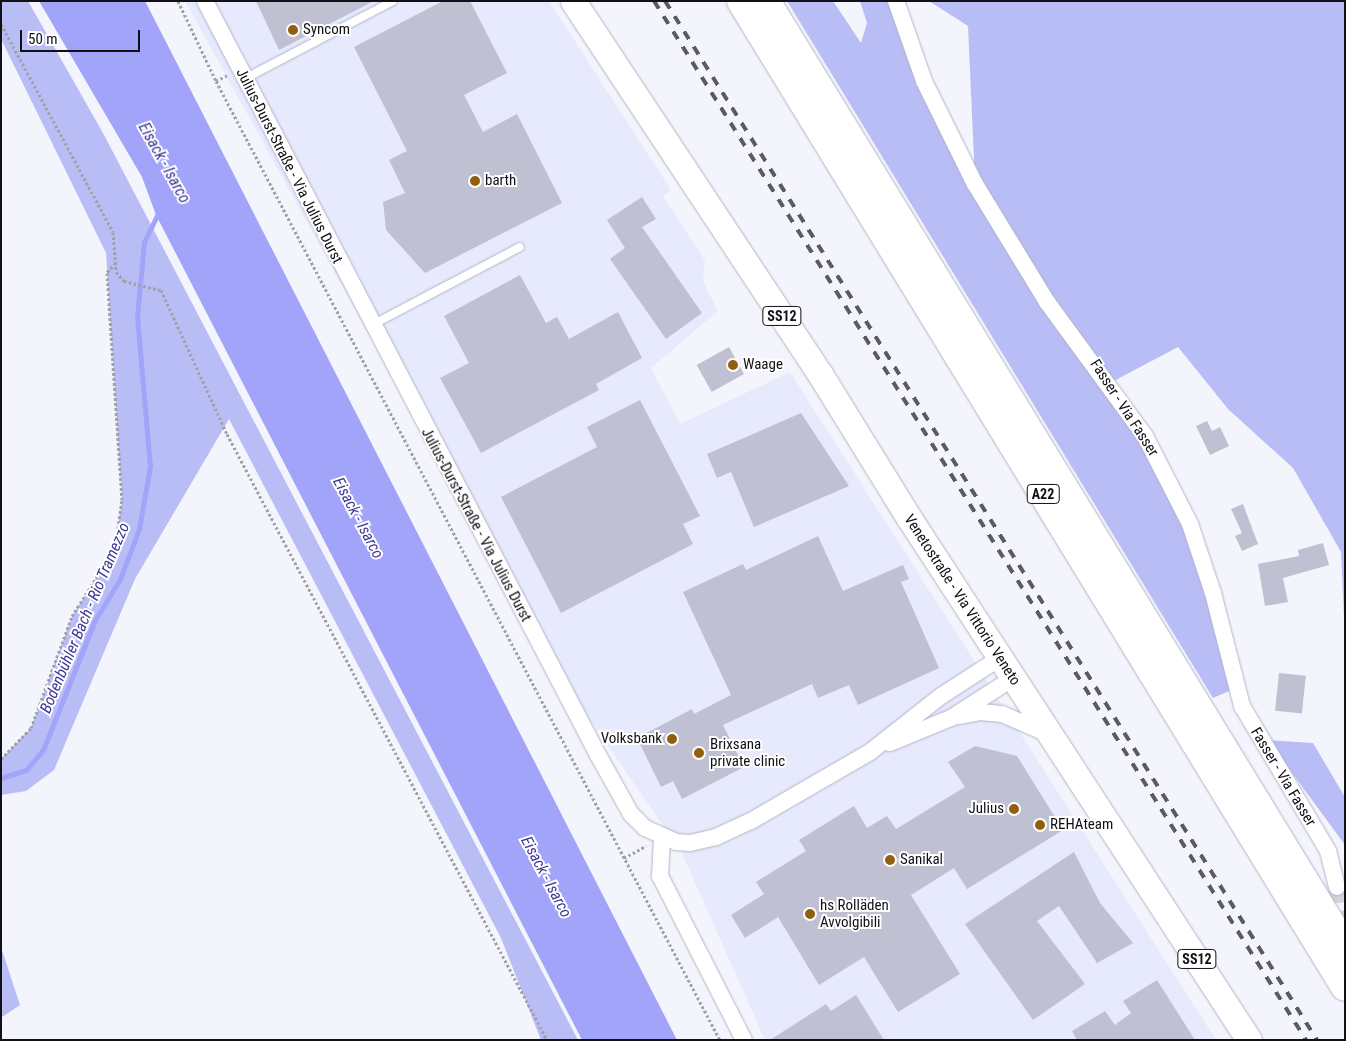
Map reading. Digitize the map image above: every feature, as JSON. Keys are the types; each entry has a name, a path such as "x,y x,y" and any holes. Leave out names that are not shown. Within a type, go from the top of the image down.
{"highway":[{"name":"A22","path":"741,1 1345,987"},
{"name":"A22","path":"766,1 1345,947"}],"main road":[{"name":"Venetostraße - Via Vittorio Veneto","path":"573,1 677,158 1249,1040"}],"street":[{"name":"Julius-Durst-Straße - Via Julius Durst","path":"205,1 237,76 372,325 627,806 645,828 662,838"},
{"name":"Fasser - Via Fasser","path":"896,1 924,81 975,184 1041,294 1145,436 1190,524 1213,593 1242,706 1328,851 1337,887"},
{"path":"950,718 1006,668"},
{"path":"870,752 941,696 1006,668"},
{"path":"744,1040 660,876 662,838 690,842 716,837 870,752 950,718 980,712 1002,714 1051,736"}],"lane":[{"path":"237,76 298,51 394,1"},
{"path":"295,42 298,51"},
{"path":"372,325 520,247"}],"path":[{"path":"178,1 216,81 720,1040"},
{"path":"1,24 113,232 114,266 124,281 160,290 227,434 548,1040"},
{"path":"216,81 237,76"},
{"path":"1,759 31,728 72,616 115,548 122,500 107,272 114,266"},
{"path":"624,858 662,838"}],"shaded area":[{"path":"1,1 28,1 103,133 578,1040 541,1040 501,938 229,419 135,579 54,770 26,791 1,795 1,759 31,728 72,616 115,548 122,500 106,253 1,39"},
{"path":"185,1 549,1 671,190 663,196 705,261 703,282 718,311 651,368 680,424 790,372 1216,1040 765,1040 681,851 548,660"},
{"path":"787,1 833,1 861,43 867,23 860,1 895,1 975,182 968,26 929,1 1345,1 1345,639 1341,552 1293,468 1228,409 1178,347 1110,383 1190,524 1236,688 1213,698"},
{"path":"1268,740 1313,743 1345,797 1345,845"},
{"path":"1,947 20,1005 2,1017 1,1017"}],"water":[{"name":"Eisack - Isarco","path":"39,1 145,1 677,1040 582,1040 156,215 142,177"}],"building":[{"name":"Syncom","path":"256,1 374,1 279,50"},
{"path":"443,1 470,1 507,73 464,95 483,132 517,114 562,203 425,273 386,230 383,202 405,193 389,160 407,151 354,47"},
{"path":"642,197 656,219 642,227 702,313 666,339 610,259 625,248 607,220"},
{"path":"520,275 546,323 557,317 569,339 618,312 642,358 596,384 599,390 481,453 440,378 469,363 444,316"},
{"path":"729,347 744,374 712,392 697,365"},
{"path":"640,400 700,516 683,524 693,544 561,613 501,497 597,447 587,427"},
{"path":"801,413 849,486 754,527 731,472 717,478 707,454"},
{"path":"1207,421 1212,431 1220,427 1229,446 1210,455 1196,426"},
{"path":"1243,504 1258,544 1242,551 1235,536 1242,533 1231,509"},
{"path":"818,536 843,591 903,565 909,579 901,582 939,668 858,705 849,685 818,698 812,684 723,725 744,767 682,799 673,781 661,787 637,738 692,709 694,714 731,695 683,592 743,564 746,570"},
{"path":"1323,543 1329,565 1283,578 1288,602 1265,606 1258,564 1299,556 1298,550"},
{"path":"1279,673 1306,676 1302,714 1275,711"},
{"path":"975,746 1017,756 1063,830 967,889 954,868 911,895 960,974 898,1012 864,957 819,985 778,917 745,938 731,915 764,894 756,882 806,851 799,840 854,806 867,828 887,816 896,829 965,787 948,762"},
{"path":"1074,852 1100,903 1133,943 1097,963 1059,906 1037,921 1085,984 1033,1020 965,924"},
{"path":"1157,980 1195,1040 1077,1040 1072,1031 1105,1011 1115,1025 1131,1013 1123,1001"},
{"path":"856,995 884,1040 770,1040 826,1004 831,1011"}],"waterway":[{"name":"Bodenbühler Bach - Rio Tramezzo","path":"1,778 26,770 43,750 95,620 120,579 139,529 150,466 137,317 144,242 160,209"}],"tunnel":[{"path":"1337,887 1343,935"}],"railway":[{"path":"654,1 1306,1040"},
{"path":"665,1 1317,1040"}],"place":[{"name":"Syncom","path":"293,30"},
{"name":"barth","path":"475,181"},
{"name":"Waage","path":"733,365"},
{"name":"Volksbank","path":"672,739"},
{"name":"Brixsana private clinic","path":"699,753"},
{"name":"Julius","path":"1014,809"},
{"name":"REHAteam","path":"1040,825"},
{"name":"Sanikal","path":"890,860"},
{"name":"hs Rolläden Avvolgibili","path":"810,914"}]}
